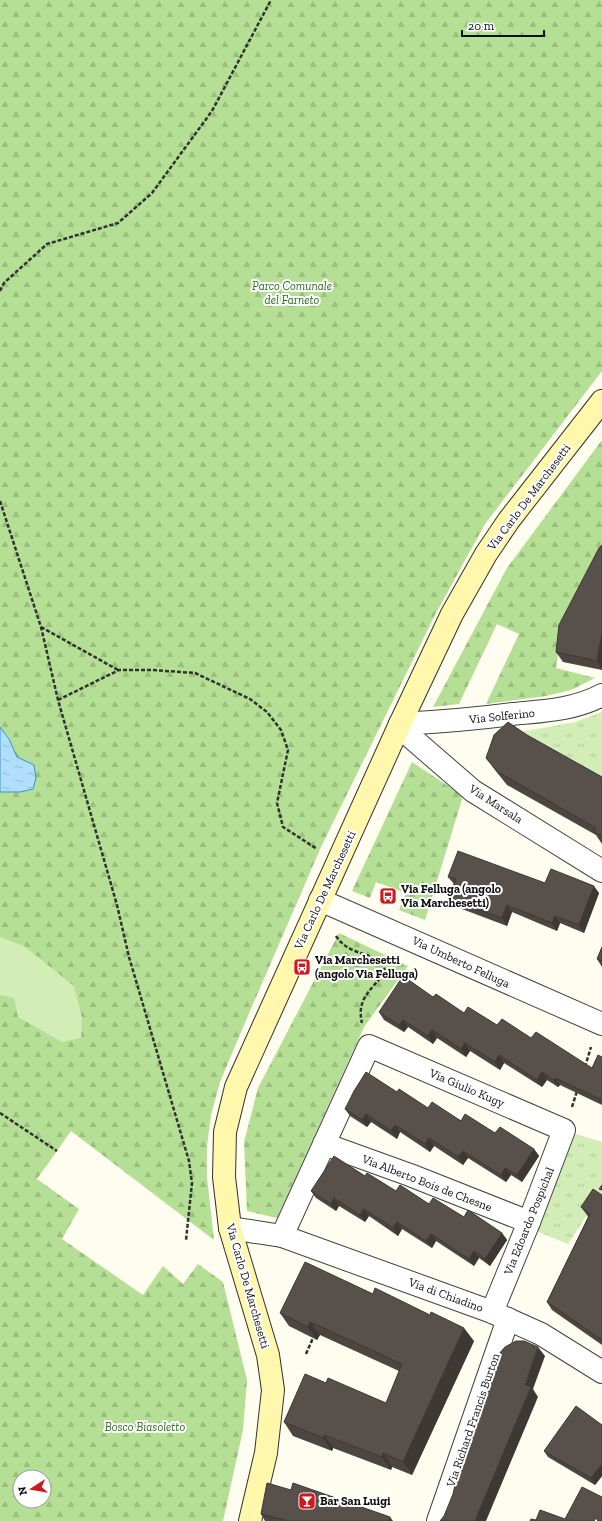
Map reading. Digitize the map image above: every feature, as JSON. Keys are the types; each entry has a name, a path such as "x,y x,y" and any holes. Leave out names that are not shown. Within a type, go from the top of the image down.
{"main road":[{"name":"Via Carlo De Marchesetti","path":"250,1521 266,1453 273,1390 268,1355 230,1228 224,1177 225,1132 236,1087 400,724 452,614 486,554 509,520 602,401"}],"street":[{"name":"Via Solferino","path":"400,724 454,721 549,711 581,704 602,695"},
{"name":"Via Marsala","path":"400,724 406,733 473,791 602,871"},
{"name":"Via Umberto Felluga","path":"320,900 597,1033"},
{"name":"Via Giulio Kugy","path":"369,1046 564,1130"},
{"path":"282,1236 369,1046"},
{"name":"Via Edoardo Pospichal","path":"500,1315 529,1222 564,1130"},
{"name":"Via Alberto Bois de Chesne","path":"324,1144 410,1175 529,1222"},
{"name":"Via di Chiadino","path":"230,1228 249,1229 282,1236 500,1315 541,1334 602,1372"},
{"name":"Via Richard Francis Burton","path":"438,1521 500,1315"}],"path":[{"path":"0,291 4,283 47,244 118,223 152,193 212,111 271,0"},
{"path":"0,501 41,627 58,700 117,905 129,957 189,1161 192,1183 186,1240"},
{"path":"41,627 119,670"},
{"path":"58,700 119,670 152,670 195,673 250,699 267,712 281,730 288,750 278,803 283,827 322,852"},
{"path":"334,932 341,944 350,950 373,956 383,963 385,972 365,994 360,1013 369,1046"},
{"path":"584,1070 597,1033"},
{"path":"0,1113 57,1151"},
{"path":"306,1354 313,1338"}],"green space":[{"name":"Parco Comunale del Farneto","path":"0,0 602,0 602,371 485,524 435,615 321,847 220,1082 211,1115 207,1146 207,1177 214,1240 71,1131 37,1179 79,1209 62,1239 143,1295 163,1266 183,1284 198,1264 223,1282 247,1380 243,1430 223,1521 0,1521"},
{"path":"602,440 602,554 563,619 556,668 595,678 571,690 546,696 486,704 519,634 497,624 459,704 433,707 507,568"},
{"path":"602,712 602,781 521,732 575,722"},
{"path":"412,762 463,796 425,920 399,910 406,893 376,882 370,898 352,891"},
{"path":"339,933 408,966 364,1027 277,1218 247,1211 244,1142 258,1088"},
{"path":"0,937 24,946 74,986 82,1018 81,1038 62,1042 18,1017 14,998 0,995"},
{"path":"573,1133 602,1142 602,1192 568,1244 536,1231"}],"water":[{"path":"0,727 9,739 17,757 34,765 36,778 33,789 20,792 0,792"}],"building":[{"path":"602,545 602,633 597,661 556,652 559,625 599,548"},
{"path":"508,722 527,735 602,777 602,836 594,832 596,828 498,772 486,758 494,735"},
{"path":"458,851 545,883 551,869 594,886 579,925 555,916 552,923 507,905 502,918 448,899 456,879 448,877"},
{"path":"602,947 602,961 597,959"},
{"path":"403,976 433,997 436,994 464,1013 468,1007 497,1025 502,1019 531,1038 536,1032 592,1068 598,1055 602,1057 602,1100 555,1078 553,1080 542,1072 537,1080 499,1055 495,1062 465,1043 461,1049 432,1030 428,1036 403,1020 399,1025 379,1012"},
{"path":"366,1072 397,1092 399,1089 428,1108 432,1102 461,1121 465,1114 495,1133 500,1127 534,1149 517,1175 505,1168 501,1175 463,1151 458,1157 429,1138 425,1144 395,1125 391,1131 366,1114 362,1120 345,1109"},
{"path":"334,1156 365,1176 367,1173 396,1191 400,1185 429,1204 433,1198 464,1217 468,1210 502,1233 485,1259 474,1251 469,1259 431,1234 426,1241 397,1222 393,1228 364,1209 360,1215 334,1198 331,1204 311,1191"},
{"path":"593,1189 602,1195 602,1340 547,1302 590,1214 581,1207"},
{"path":"305,1262 373,1294 375,1288 430,1315 431,1312 464,1328 403,1462 383,1453 382,1457 324,1435 323,1438 284,1422 305,1374 326,1383 328,1378 386,1403 402,1364 310,1322 308,1327 280,1313"},
{"path":"516,1341 524,1341 538,1347 524,1384 531,1387 475,1521 440,1521 444,1516 453,1494 458,1472 498,1355 505,1347"},
{"path":"576,1406 602,1425 602,1464 591,1478 544,1451"},
{"path":"267,1483 291,1490 293,1483 390,1517 389,1521 284,1521 285,1520 261,1514"},
{"path":"582,1487 602,1497 602,1521 598,1521 596,1518 594,1521 530,1521 531,1519 536,1520 540,1510 565,1519"}],"place":[{"name":"Via Felluga (angolo Via Marchesetti)","path":"388,896"},
{"name":"Via Marchesetti (angolo Via Felluga)","path":"302,967"},
{"name":"Bar San Luigi","path":"307,1501"}],"park label":[{"name":"Bosco Biasoletto","path":"145,1427"}]}
